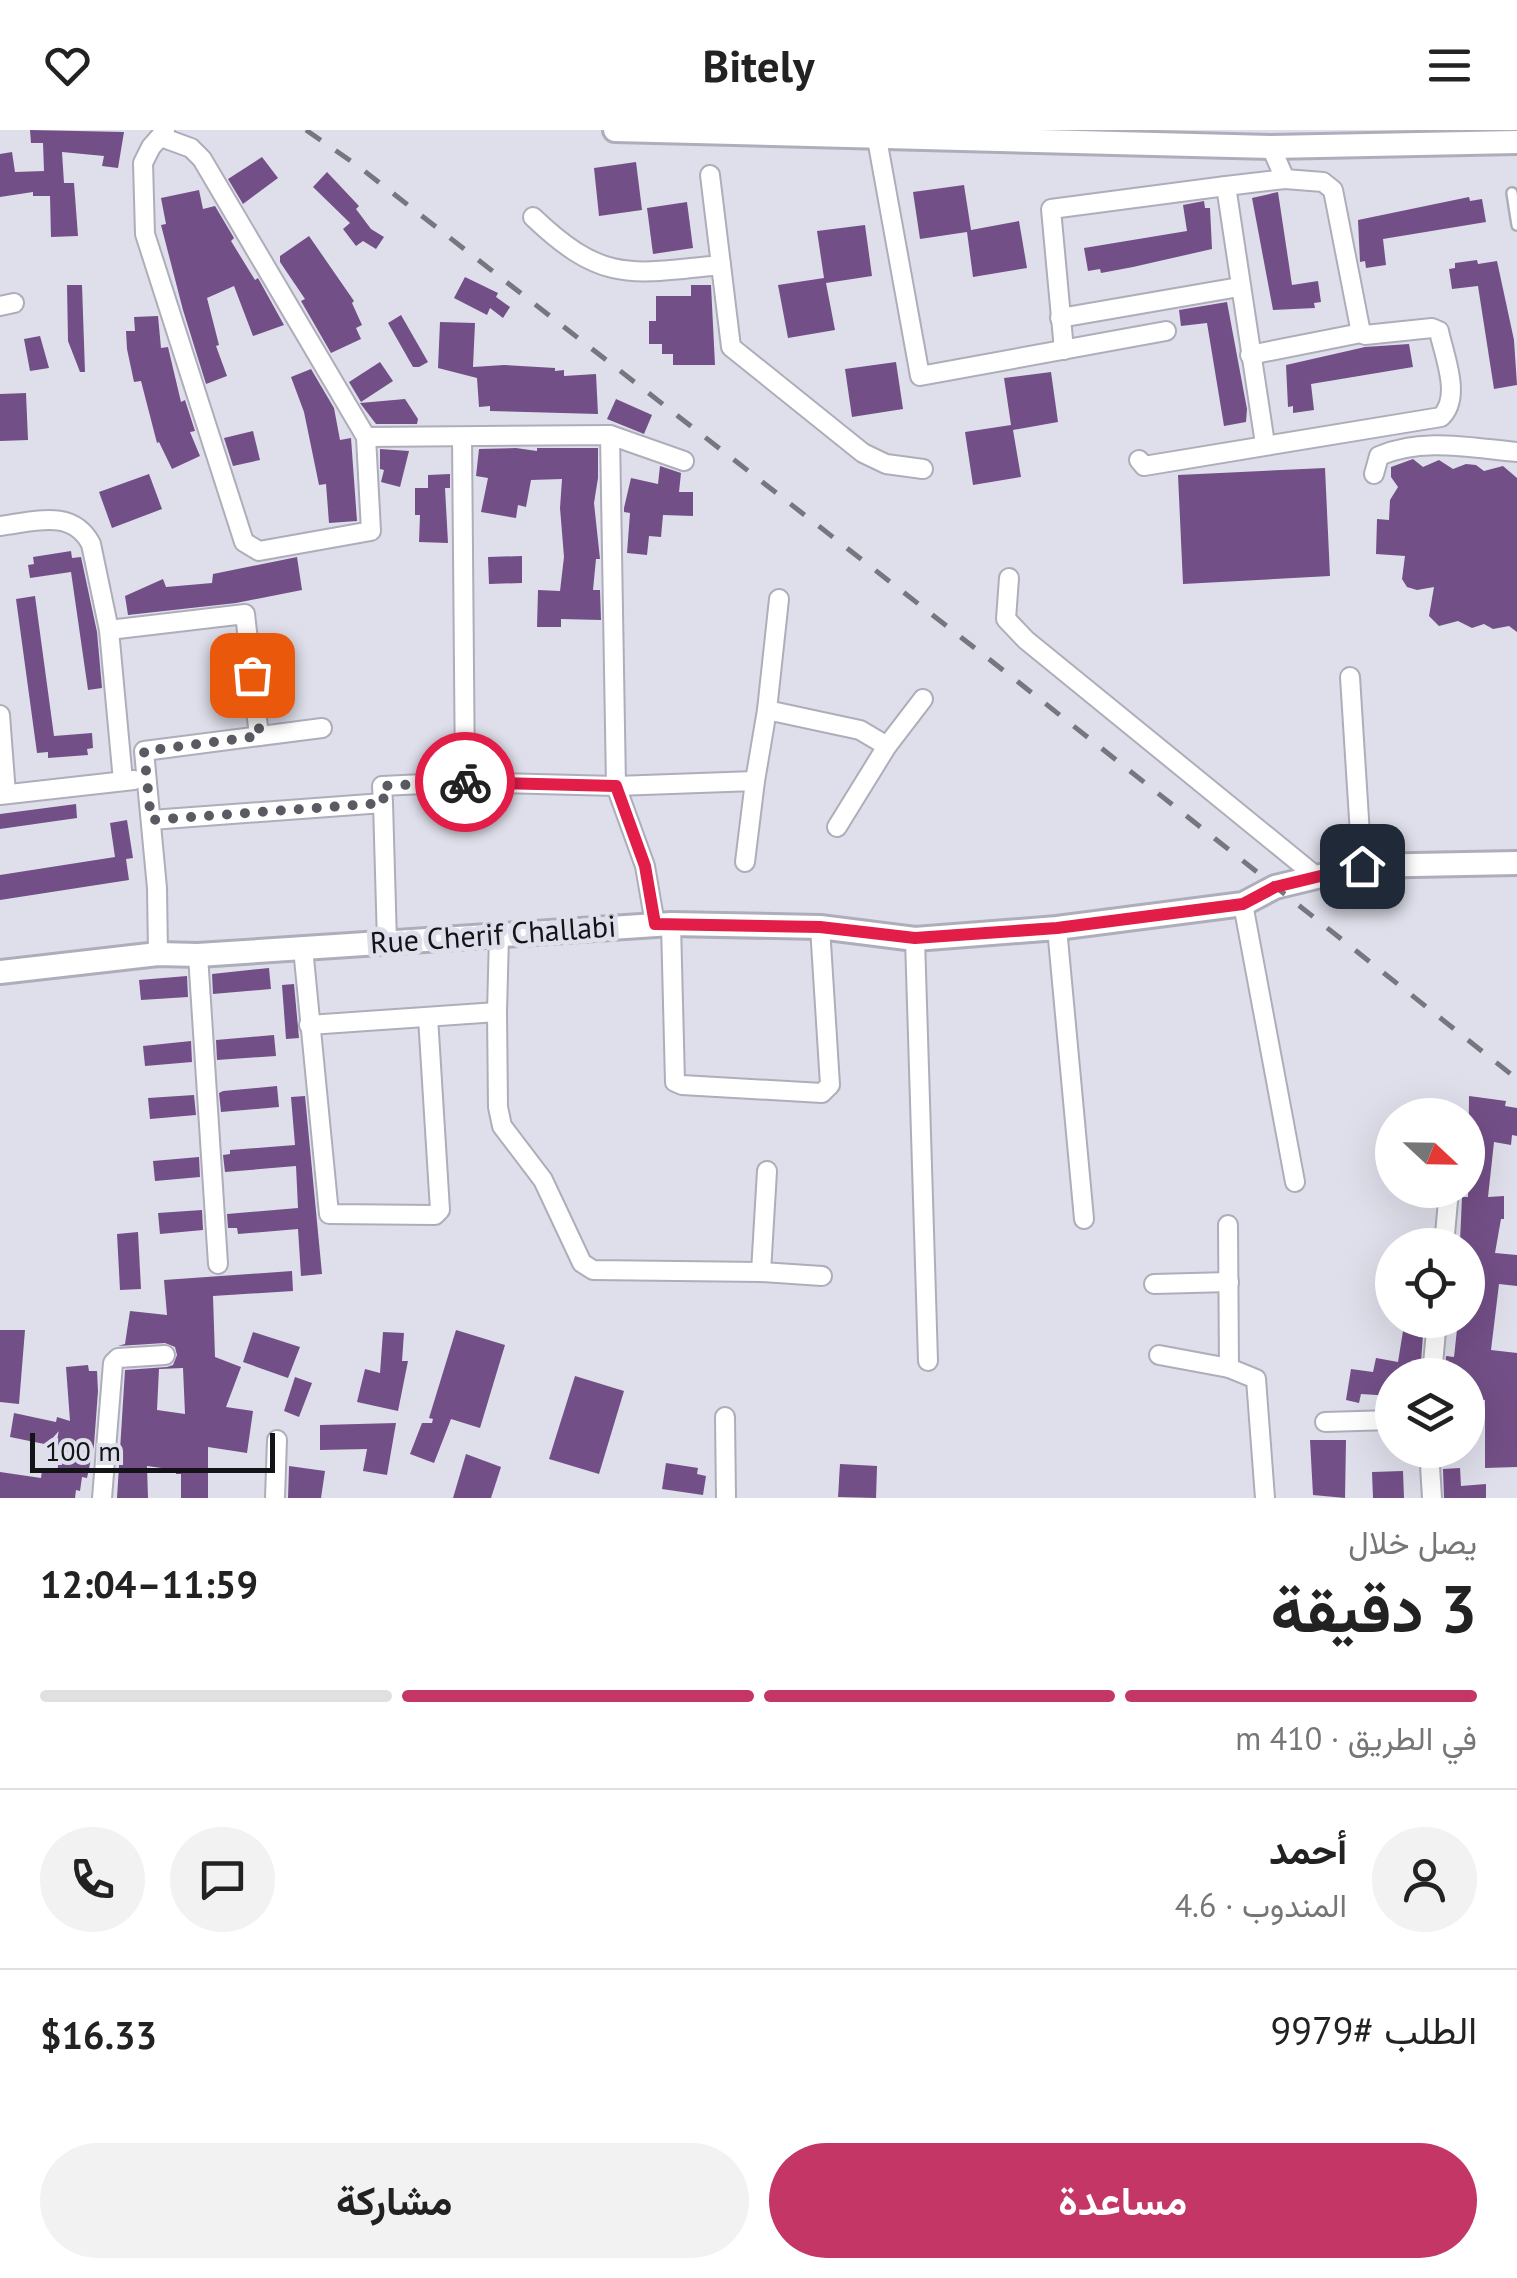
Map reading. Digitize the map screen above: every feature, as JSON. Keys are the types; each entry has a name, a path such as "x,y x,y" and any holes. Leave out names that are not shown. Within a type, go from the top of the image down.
{"street":[{"path":"616,130 877,139 991,136 1271,147 1517,142"},
{"path":"163,133 202,158 366,437 371,531 259,551 244,542 145,234 143,163 163,133"},
{"path":"877,139 920,376 1166,331"},
{"path":"1271,147 1285,180"},
{"path":"710,174 731,348 863,453 886,464 923,468"},
{"path":"1064,350 1051,209 1285,180 1323,182 1332,190 1361,332"},
{"path":"1226,186 1265,444"},
{"path":"534,218 556,239 608,268 648,272 721,265"},
{"path":"1060,318 1239,287"},
{"path":"1139,460 1144,466 1442,417 1452,398 1439,331 1432,328 1366,335 1361,332 1250,355"},
{"path":"366,437 610,435 684,461"},
{"path":"610,435 616,786 663,924 674,1082 682,1086 822,1093 830,1085 820,927"},
{"path":"462,437 465,782"},
{"path":"1374,474 1378,456 1424,444 1517,452"},
{"path":"0,526 57,519 75,524 92,544 108,630 123,782"},
{"path":"1010,578 1006,619 1026,640 1317,876"},
{"path":"745,862 779,599"},
{"path":"108,630 245,614 260,736"},
{"path":"1350,676 1362,866"},
{"path":"836,827 886,746 923,698"},
{"path":"767,710 860,730 886,746"},
{"path":"0,715 3,794 146,779"},
{"path":"158,954 144,751 322,728"},
{"path":"387,942 382,786 465,782 616,786 755,781"},
{"path":"151,820 384,803"},
{"name":"Rue Cherif Challabi","path":"0,972 158,954 198,955 663,924 820,927 915,938 1057,928 1243,904 1275,887 1362,866 1517,863"},
{"path":"1243,904 1295,1182"},
{"path":"1057,928 1084,1219"},
{"path":"499,936 496,1012 502,1126 543,1180 582,1263 593,1270 822,1276"},
{"path":"915,938 928,1361"},
{"path":"303,948 326,1210 336,1216 435,1215 441,1206 428,1017"},
{"path":"198,955 218,1264"},
{"path":"309,1025 496,1012"},
{"path":"761,1272 767,1171"},
{"path":"1228,1225 1229,1368"},
{"path":"1154,1284 1229,1282"},
{"path":"102,1498 113,1364 118,1358 164,1355"},
{"path":"1159,1355 1229,1368 1256,1380 1265,1498"},
{"path":"726,1417 726,1498"},
{"path":"1325,1422 1375,1421"},
{"path":"275,1498 278,1440"},
{"path":"1431,1468 1432,1498"}],"lane":[{"path":"1512,193 1517,224"}],"building":[{"path":"30,130 124,132 118,168 102,166 104,156 62,152 64,183 74,183 78,236 51,237 50,196 33,196 33,192 0,197 0,154 12,152 15,172 44,171 43,143 31,143"},
{"path":"262,157 278,178 243,204 228,179"},
{"path":"636,162 642,210 599,216 594,168"},
{"path":"327,172 359,206 356,209 371,229 384,237 376,249 363,241 356,246 343,229 350,223 313,187"},
{"path":"964,185 971,230 1019,221 1027,268 973,277 967,232 920,239 913,192"},
{"path":"199,190 203,209 215,206 234,238 231,241 255,280 258,278 284,325 253,336 234,286 207,298 219,345 216,346 227,376 206,384 161,225 166,224 161,198"},
{"path":"1278,192 1292,285 1318,281 1321,302 1314,303 1315,308 1273,310 1252,198"},
{"path":"1469,197 1470,201 1482,199 1486,222 1383,239 1386,265 1366,268 1365,261 1360,262 1358,220"},
{"path":"1204,201 1205,208 1210,208 1212,249 1101,273 1100,269 1088,271 1084,248 1187,231 1183,205"},
{"path":"687,202 693,248 653,254 647,208"},
{"path":"865,225 872,276 826,283 835,330 788,338 778,285 824,278 817,231"},
{"path":"309,236 354,301 362,325 356,328 361,339 331,353 301,301 305,299 280,262 280,256"},
{"path":"1477,260 1478,264 1497,261 1514,340 1517,385 1494,389 1478,286 1452,289 1449,269 1455,268 1455,263"},
{"path":"465,277 498,293 496,297 510,307 503,318 490,308 487,315 454,298"},
{"path":"67,285 82,285 85,372 80,372 68,341"},
{"path":"691,285 711,285 715,365 673,365 673,354 662,354 662,344 649,344 649,321 656,321 656,296 691,296"},
{"path":"1227,302 1247,409 1246,422 1224,426 1207,323 1181,326 1179,310"},
{"path":"401,315 428,362 419,367 413,367 388,323"},
{"path":"158,316 161,348 168,347 181,402 185,400 195,431 190,432 200,456 172,469 157,443 141,381 134,382 127,349 126,331 135,331 134,317"},
{"path":"440,322 475,323 473,367 555,368 564,370 564,376 596,374 598,414 490,411 490,406 479,407 477,378 438,368"},
{"path":"40,336 49,368 30,371 24,339"},
{"path":"1409,344 1413,367 1311,384 1314,410 1293,413 1293,406 1288,407 1286,365 1365,347"},
{"path":"380,362 393,381 361,402 349,382"},
{"path":"896,362 903,409 852,417 845,369"},
{"path":"311,369 334,408 340,440 351,438 357,521 329,523 326,484 319,485 304,412 291,377"},
{"path":"1051,372 1058,422 1013,430 1021,477 973,485 965,432 1011,425 1004,378"},
{"path":"26,393 28,440 0,441 0,394"},
{"path":"405,399 418,419 417,424 376,424 360,403"},
{"path":"616,399 652,415 644,434 607,419"},
{"path":"253,431 260,460 233,466 224,438"},
{"path":"598,448 594,503 600,559 596,559 593,590 600,590 601,620 561,619 561,627 537,627 538,590 560,591 564,557 562,479 531,480 526,507 518,505 516,518 481,512 488,478 476,476 479,449"},
{"path":"380,449 409,451 400,487 381,482 384,470 380,469"},
{"path":"1413,459 1423,467 1439,460 1453,469 1466,464 1484,471 1503,466 1517,478 1517,632 1509,626 1493,629 1484,624 1472,628 1458,621 1439,626 1429,616 1434,587 1407,587 1402,579 1405,556 1376,554 1377,519 1389,520 1390,500 1398,487 1391,477 1391,467"},
{"path":"660,466 681,473 679,492 693,492 693,516 663,515 661,537 649,536 647,555 627,553 630,513 624,512 624,508 631,478 658,484"},
{"path":"1325,468 1330,576 1183,584 1178,475"},
{"path":"149,474 162,509 112,528 99,492"},
{"path":"450,474 450,488 445,488 448,543 419,542 415,488 428,488 428,475"},
{"path":"71,551 72,558 81,557 97,632 102,688 88,690 71,572 30,578 28,565 34,564 33,557"},
{"path":"522,556 522,583 489,584 488,557"},
{"path":"297,557 302,590 236,603 128,615 125,596 163,579 166,587 212,583 213,574"},
{"path":"35,596 54,736 92,733 93,748 87,749 88,755 48,758 48,752 37,753 16,599"},
{"path":"76,804 77,818 0,829 0,814"},
{"path":"127,820 133,858 126,859 129,880 0,900 0,875 115,857 110,823"},
{"path":"269,968 271,989 213,994 212,974"},
{"path":"187,976 188,997 141,1000 139,980"},
{"path":"294,984 299,1038 286,1039 282,985"},
{"path":"274,1035 276,1056 217,1060 216,1040"},
{"path":"191,1041 192,1062 145,1066 143,1046"},
{"path":"277,1086 279,1107 221,1112 219,1093 223,1091"},
{"path":"194,1095 196,1115 150,1119 148,1098"},
{"path":"305,1096 322,1274 301,1276 298,1229 238,1234 237,1228 228,1228 227,1214 298,1208 296,1166 225,1172 223,1155 230,1154 230,1150 295,1145 291,1097"},
{"path":"1485,1098 1506,1101 1505,1106 1517,1108 1517,1136 1512,1135 1511,1145 1494,1142 1488,1197 1504,1196 1504,1219 1495,1253 1517,1255 1517,1286 1499,1284 1491,1350 1517,1353 1517,1467 1485,1468 1485,1358 1446,1358 1454,1357 1456,1338 1485,1338 1485,1228 1461,1228 1462,1208 1485,1208"},
{"path":"199,1157 200,1177 155,1181 153,1161"},
{"path":"202,1210 203,1230 160,1234 158,1213"},
{"path":"138,1232 141,1289 120,1290 117,1234"},
{"path":"292,1271 293,1291 213,1296 215,1357 241,1367 226,1407 253,1411 247,1453 208,1447 208,1498 181,1498 181,1474 147,1466 148,1498 117,1498 125,1370 167,1367 173,1365 177,1355 175,1347 165,1343 118,1346 125,1344 130,1311 167,1315 164,1280","holes":["183,1368 185,1414 157,1410 159,1369"]},
{"path":"0,1330 25,1330 19,1404 0,1402"},
{"path":"456,1330 505,1345 480,1428 451,1419 434,1463 410,1454 422,1423 432,1423 429,1418"},
{"path":"253,1332 300,1347 288,1378 243,1362"},
{"path":"383,1332 404,1333 402,1361 408,1361 398,1411 357,1402 365,1369 380,1373"},
{"path":"1402,1338 1423,1338 1421,1358 1399,1358"},
{"path":"1375,1363 1375,1395 1361,1394 1359,1403 1346,1400 1351,1369 1373,1372"},
{"path":"88,1365 89,1371 97,1371 98,1391 94,1445 80,1491 76,1490 75,1498 0,1498 0,1472 41,1478 42,1470 57,1473 59,1447 10,1437 14,1413 70,1421 66,1367"},
{"path":"575,1376 624,1391 599,1474 549,1459"},
{"path":"295,1377 312,1383 299,1417 284,1411"},
{"path":"396,1423 387,1475 363,1471 367,1449 320,1450 320,1425"},
{"path":"1310,1440 1346,1440 1345,1498 1313,1495"},
{"path":"466,1454 501,1467 491,1498 453,1498"},
{"path":"666,1463 698,1468 697,1474 706,1476 703,1495 662,1489"},
{"path":"840,1464 877,1466 876,1498 838,1497"},
{"path":"289,1466 325,1471 321,1498 288,1498"},
{"path":"1460,1468 1461,1486 1486,1484 1486,1498 1444,1498 1443,1469"},
{"path":"1403,1471 1404,1498 1373,1498 1372,1472"}],"railway":[{"path":"306,130 358,166 1017,681 1517,1079"}],"way so far":[{"path":"252,675 260,736 144,751 151,820 384,803 382,786 465,782"}],"route":[{"path":"465,782 616,786 645,866 655,924 820,927 915,938 1057,928 1243,904 1275,887 1362,866"}]}
